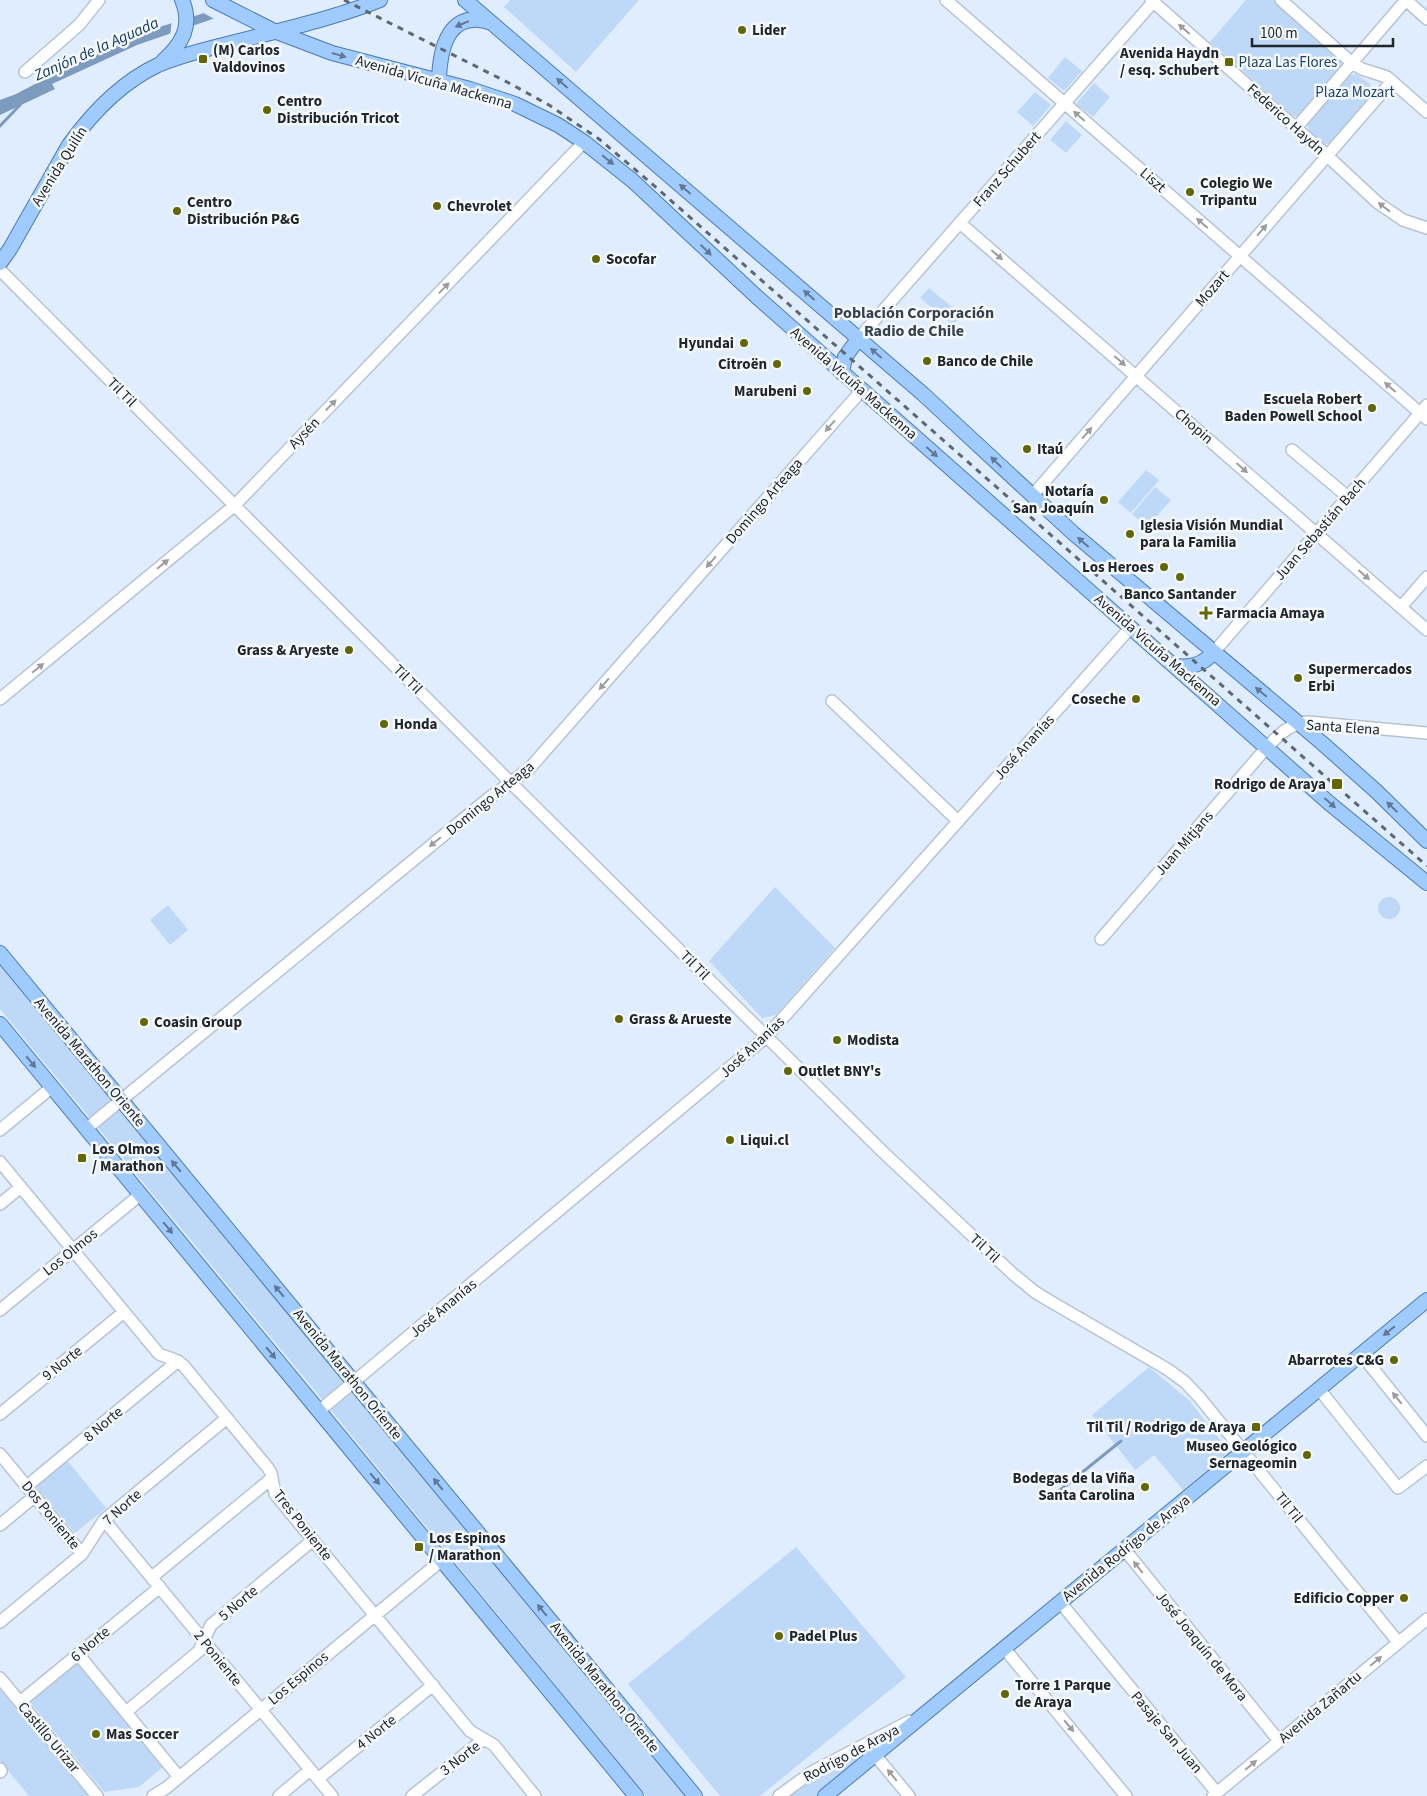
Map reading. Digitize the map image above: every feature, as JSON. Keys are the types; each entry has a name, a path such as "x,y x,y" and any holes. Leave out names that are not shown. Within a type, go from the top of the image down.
{"main road":[{"name":"Avenida Quilín","path":"0,263 77,133 96,111 137,77 158,65 210,48 348,12 380,0"},
{"path":"466,0 859,338 942,411 1088,546 1349,767 1427,841"},
{"name":"Avenida Vicuña Mackenna","path":"214,1 274,31 332,53 438,80 488,94 515,104 584,142 632,181 842,373 1358,828 1427,883"},
{"path":"158,65 180,43 186,29 184,5"},
{"path":"438,80 443,47 450,31 469,20 482,20 493,24"},
{"path":"842,373 845,357 859,338"},
{"path":"1176,666 1195,665 1206,660 1214,652"},
{"name":"Avenida Marathon Oriente","path":"0,953 695,1796"},
{"path":"0,1024 636,1796"},
{"name":"Avenida Rodrigo de Araya","path":"825,1796 1427,1300"}],"street":[{"path":"26,72 79,25 99,0"},
{"name":"Liszt","path":"946,0 1240,256 1425,412"},
{"path":"1281,0 1352,63 1362,69 1382,74 1427,112"},
{"path":"1296,128 1406,0 1427,19"},
{"name":"Franz Schubert","path":"859,338 1153,1"},
{"name":"Federico Haydn","path":"1153,1 1386,209 1403,220 1427,228"},
{"name":"Mozart","path":"1032,496 1392,81"},
{"name":"Aysén","path":"0,699 235,505 584,142"},
{"name":"Chopin","path":"960,222 1427,630"},
{"name":"Til Til","path":"0,270 511,783 884,1153 1013,1274 1035,1292 1167,1369 1185,1382 1244,1451 1398,1642"},
{"name":"Domingo Arteaga","path":"86,1129 489,798 529,769 862,390"},
{"name":"Juan Sebastián Bach","path":"1214,652 1316,533 1425,412"},
{"path":"1292,450 1348,497"},
{"path":"1401,607 1427,577"},
{"name":"José Ananías","path":"319,1411 766,1037 1131,627"},
{"path":"832,700 958,821"},
{"name":"Santa Elena","path":"1267,747 1286,729 1298,723 1308,722 1427,733"},
{"name":"Juan Mitjans","path":"1101,939 1267,747"},
{"path":"0,1130 52,1087"},
{"name":"Tres Poniente","path":"0,1162 159,1354 178,1361 227,1418 268,1468 275,1494 472,1733 494,1746 534,1796"},
{"path":"0,1204 21,1187"},
{"name":"Los Olmos","path":"0,1310 141,1194"},
{"name":"9 Norte","path":"0,1414 124,1312"},
{"path":"1362,1354 1427,1436"},
{"name":"8 Norte","path":"27,1486 178,1361"},
{"path":"1319,1389 1398,1488 1427,1466"},
{"name":"7 Norte","path":"0,1622 82,1554 104,1520 227,1418"},
{"name":"Dos Poniente","path":"0,1454 82,1554"},
{"path":"152,1577 272,1478"},
{"path":"0,1526 35,1496"},
{"name":"2 Poniente","path":"104,1520 332,1796"},
{"name":"5 Norte","path":"126,1712 199,1651 211,1626 313,1540"},
{"name":"José Joaquín de Mora","path":"1124,1550 1279,1741"},
{"name":"Los Espinos","path":"153,1796 179,1777 442,1560"},
{"name":"6 Norte","path":"20,1702 160,1587"},
{"name":"Pasaje San Juan","path":"1060,1602 1215,1794"},
{"name":"Avenida Zañartu","path":"1215,1794 1427,1619"},
{"path":"1004,1648 1126,1796"},
{"path":"78,1654 179,1777"},
{"name":"Castillo Urizar","path":"0,1678 97,1796"},
{"name":"4 Norte","path":"318,1779 433,1685"},
{"name":"Rodrigo de Araya","path":"779,1796 812,1772 925,1713"},
{"name":"3 Norte","path":"412,1796 484,1739"},
{"path":"875,1755 908,1796"},
{"path":"279,1796 310,1770"}],"green space":[{"path":"510,0 639,0 576,72 504,7"},
{"name":"Plaza Las Flores","path":"1246,0 1273,0 1341,60 1341,68 1298,116 1293,116 1210,42"},
{"path":"1065,57 1082,71 1064,91 1048,78"},
{"name":"Plaza Mozart","path":"1356,74 1370,84 1372,92 1369,101 1331,143 1322,143 1309,132 1308,122 1347,76"},
{"path":"1094,83 1110,97 1093,117 1076,104"},
{"path":"1035,92 1051,105 1033,126 1017,112"},
{"path":"1066,121 1082,135 1066,153 1050,140"},
{"path":"929,288 962,315 953,325 920,298"},
{"path":"1146,470 1159,480 1131,513 1118,502"},
{"path":"1155,487 1171,500 1147,527 1132,514"},
{"path":"775,887 835,948 776,1015 762,1018 709,961"},
{"path":"1389,897 1397,900 1400,908 1397,916 1389,919 1381,916 1378,908 1381,900"},
{"path":"168,905 188,930 170,945 150,920"},
{"path":"0,959 689,1796 646,1796 0,1009"},
{"path":"1149,1367 1190,1401 1229,1452 1183,1490 1154,1455 1135,1470 1092,1415"},
{"path":"67,1460 106,1508 75,1533 35,1485"},
{"name":"Padel Plus","path":"796,1547 906,1677 760,1796 720,1796 628,1684"},
{"name":"Mas Soccer","path":"76,1662 163,1767 139,1787 104,1792 29,1701"},
{"path":"0,1689 88,1796 29,1796 0,1761"},
{"path":"869,1746 872,1751 817,1796 789,1796 813,1778"}],"shaded area":[{"path":"246,0 227,14 137,45 52,84 55,89 0,115 0,100 16,94 62,70 153,29"}],"pier":[{"path":"238,0 282,0 216,20 200,11"},
{"path":"192,14 191,28 170,36 172,20"}],"waterway":[{"path":"0,126 20,105"},
{"path":"1059,1491 1121,1441"}],"railway":[{"path":"344,0 509,83 549,105 599,139 1427,866"}],"place":[{"name":"Lider","path":"742,30"},
{"name":"(M) Carlos Valdovinos","path":"203,59"},
{"name":"Avenida Haydn / esq. Schubert","path":"1229,62"},
{"name":"Centro Distribución Tricot","path":"267,110"},
{"name":"Colegio We Tripantu","path":"1190,192"},
{"name":"Chevrolet","path":"437,206"},
{"name":"Centro Distribución P&G","path":"177,211"},
{"name":"Socofar","path":"596,259"},
{"name":"Hyundai","path":"744,343"},
{"name":"Banco de Chile","path":"927,361"},
{"name":"Citroën","path":"777,364"},
{"name":"Marubeni","path":"807,391"},
{"name":"Escuela Robert Baden Powell School","path":"1372,408"},
{"name":"Itaú","path":"1027,449"},
{"name":"Notaría San Joaquín","path":"1104,500"},
{"name":"Iglesia Visión Mundial para la Familia","path":"1130,534"},
{"name":"Los Heroes","path":"1164,567"},
{"name":"Banco Santander","path":"1180,577"},
{"name":"Farmacia Amaya","path":"1206,613"},
{"name":"Grass & Aryeste","path":"349,650"},
{"name":"Supermercados Erbi","path":"1298,678"},
{"name":"Coseche","path":"1136,699"},
{"name":"Honda","path":"384,724"},
{"name":"Rodrigo de Araya","path":"1337,784"},
{"name":"Grass & Arueste","path":"619,1019"},
{"name":"Coasin Group","path":"144,1022"},
{"name":"Modista","path":"837,1040"},
{"name":"Outlet BNY's","path":"788,1071"},
{"name":"Liqui.cl","path":"730,1140"},
{"name":"Los Olmos / Marathon","path":"82,1158"},
{"name":"Abarrotes C&G","path":"1394,1360"},
{"name":"Til Til / Rodrigo de Araya","path":"1256,1427"},
{"name":"Museo Geológico Sernageomin","path":"1307,1455"},
{"name":"Bodegas de la Viña Santa Carolina","path":"1145,1487"},
{"name":"Los Espinos / Marathon","path":"419,1547"},
{"name":"Edificio Copper","path":"1404,1598"},
{"name":"Padel Plus","path":"779,1636"},
{"name":"Torre 1 Parque de Araya","path":"1005,1694"},
{"name":"Mas Soccer","path":"96,1734"}],"district":[{"name":"Población Corporación Radio de Chile","path":"914,321"}],"water label":[{"name":"Zanjón de la Aguada","path":"96,48"}]}
